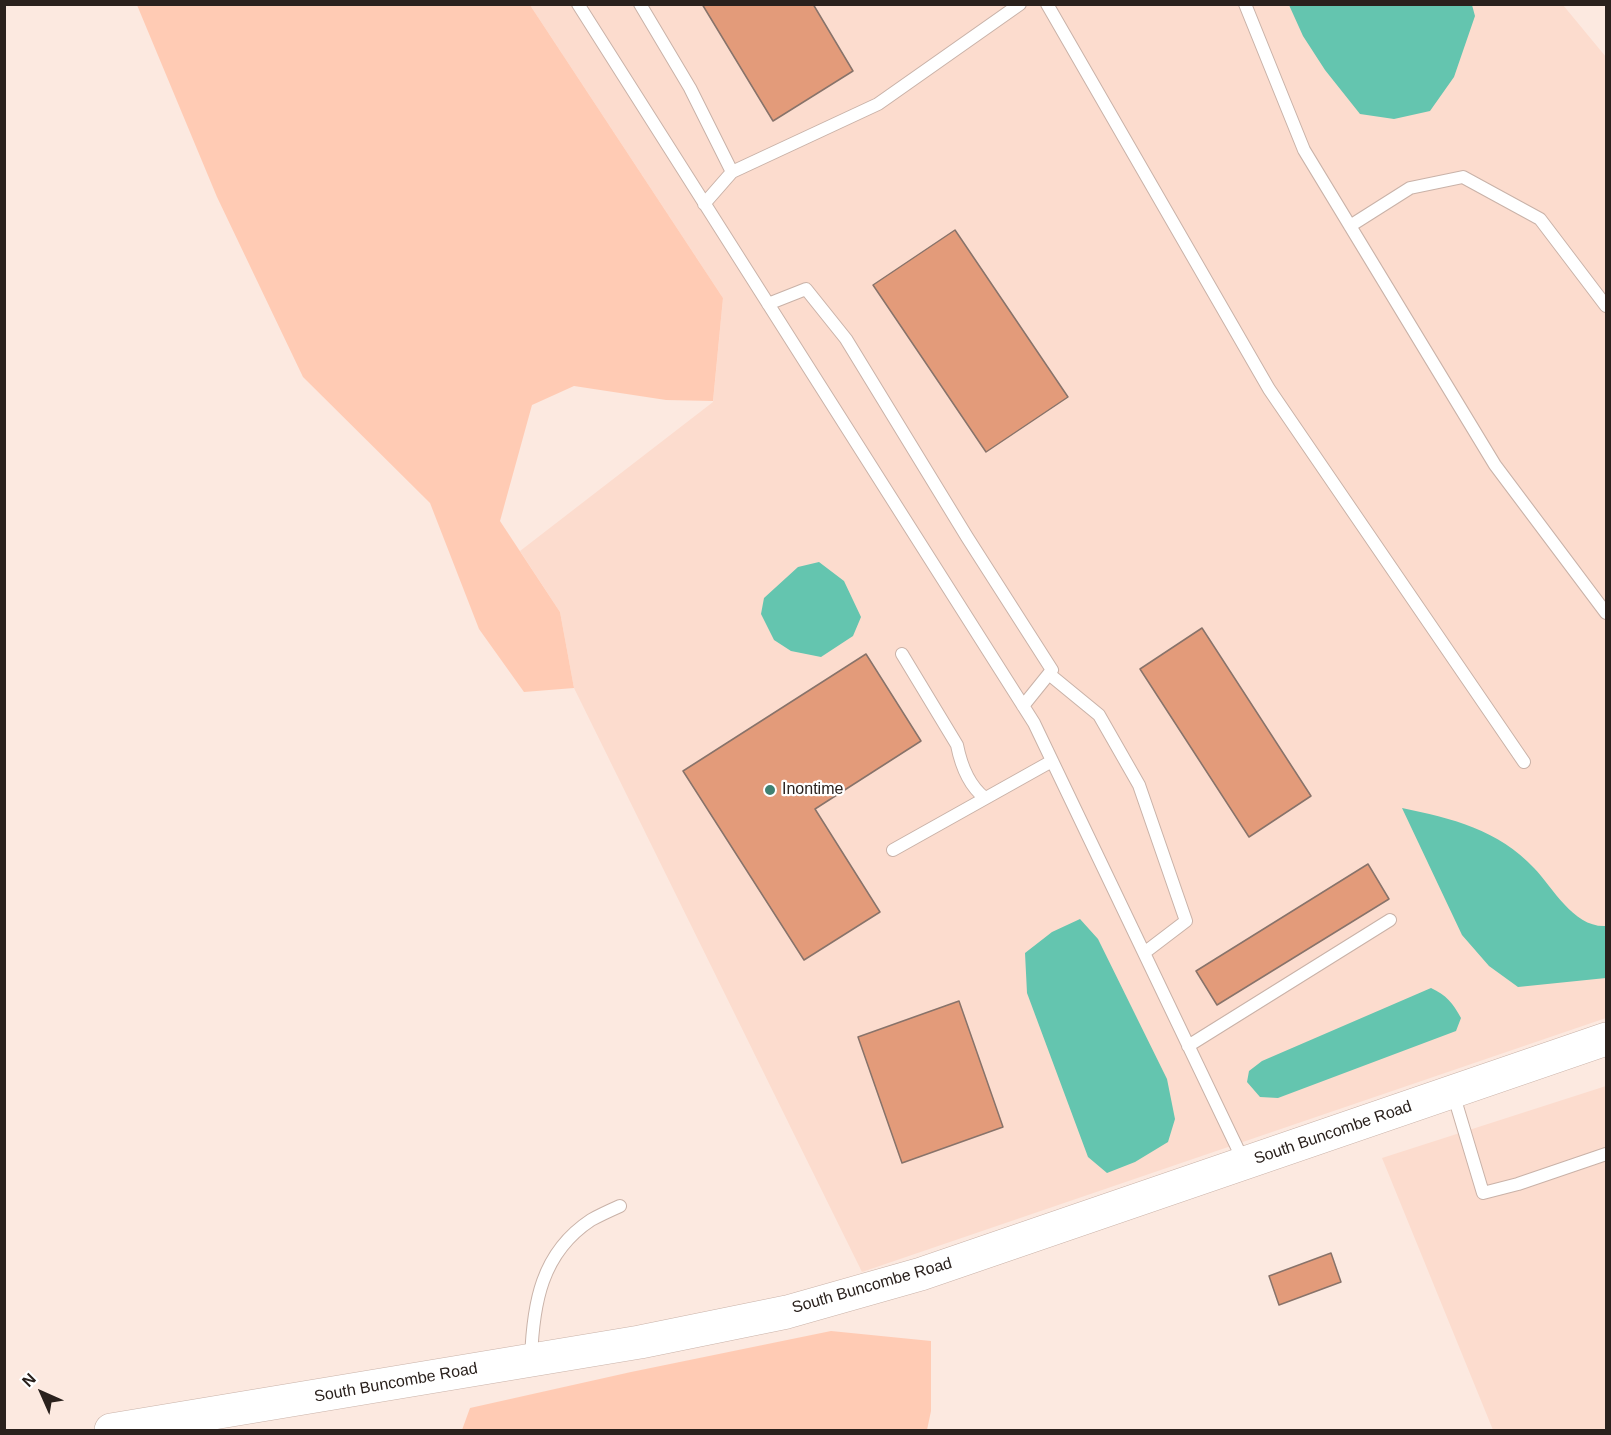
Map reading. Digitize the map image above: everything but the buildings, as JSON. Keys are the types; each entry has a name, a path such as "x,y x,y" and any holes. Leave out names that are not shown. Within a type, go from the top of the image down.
{"main road":[{"name":"South Buncombe Road","path":"111,1431 640,1342 787,1312 921,1274 1606,1039"}],"lane":[{"path":"578,4 1034,723 1244,1163"},
{"path":"640,4 690,88 732,171"},
{"path":"704,204 732,171 878,104 1020,4"},
{"path":"1047,4 1269,389 1524,762"},
{"path":"1245,4 1304,150 1495,465 1606,613"},
{"path":"1350,226 1410,188 1463,177 1540,219 1606,306"},
{"path":"768,304 806,289 846,339 967,537 1053,670 1023,706"},
{"path":"902,654 957,745 960,761 974,790 985,798"},
{"path":"1049,674 1099,715 1139,785 1175,886 1186,921 1144,953"},
{"path":"892,850 1052,761"},
{"path":"1188,1047 1390,920"},
{"path":"1453,1092 1483,1193 1518,1184 1606,1154"},
{"path":"531,1360 532,1319 543,1280 562,1245 591,1221 620,1206"}],"shaded area":[{"path":"137,5 530,5 723,298 713,401 666,400 574,386 532,405 500,521 560,612 574,688 524,692 479,629 430,503 303,377 217,197"},
{"path":"530,5 1563,5 1606,57 1606,1018 862,1272 574,688 560,612 520,551 713,402 723,298"},
{"path":"1606,1086 1606,1430 1493,1430 1382,1158"},
{"path":"831,1331 931,1341 931,1411 927,1430 462,1430 470,1408"}],"water":[{"path":"1289,5 1472,5 1475,16 1454,77 1430,111 1394,119 1360,114 1325,70 1303,36"},
{"path":"819,562 844,581 861,617 853,636 821,657 791,651 774,640 761,614 764,598 798,567"},
{"path":"1402,808 1456,821 1506,844 1534,868 1574,914 1594,925 1606,926 1606,978 1518,987 1489,966 1462,935"},
{"path":"1080,919 1098,939 1167,1079 1175,1119 1168,1142 1135,1162 1107,1173 1088,1157 1027,993 1025,953 1052,932"},
{"path":"1431,988 1452,1004 1461,1018 1456,1031 1278,1098 1260,1097 1247,1082 1249,1071 1262,1061"}],"place":[{"name":"Inontime","path":"770,790"}]}
